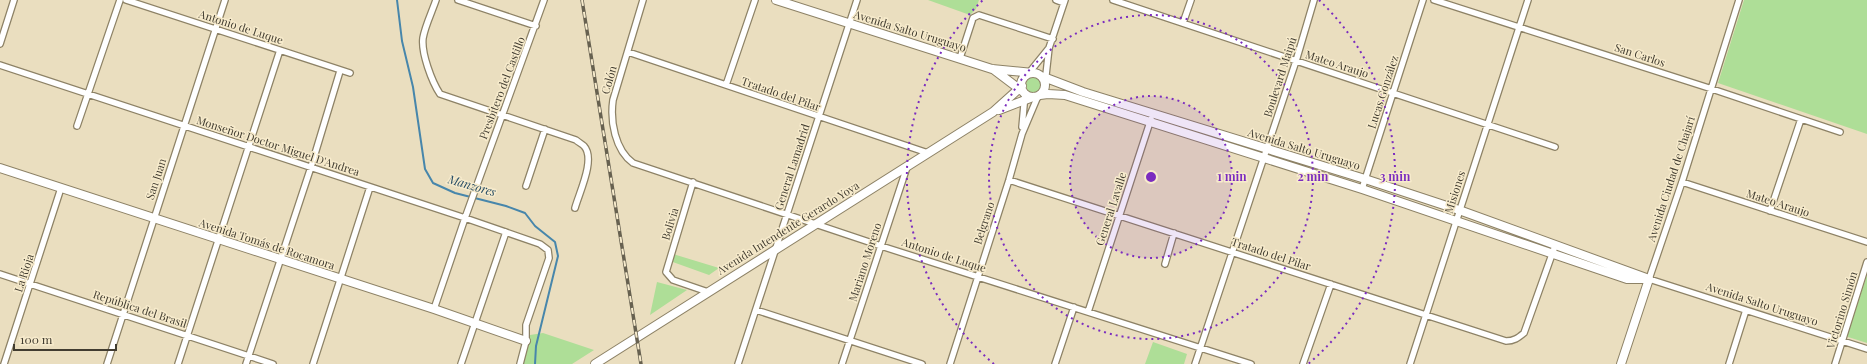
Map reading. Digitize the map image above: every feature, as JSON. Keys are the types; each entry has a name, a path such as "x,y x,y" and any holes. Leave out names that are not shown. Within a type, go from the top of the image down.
{"main road":[{"name":"Avenida Salto Uruguayo","path":"776,0 992,69 1036,77 1365,179 1459,210 1649,279"},
{"name":"Avenida Salto Uruguayo","path":"992,69 1028,93 1065,95 1362,189 1627,279 1649,279"},
{"path":"1028,93 1036,77"},
{"path":"1028,93 1043,91 1036,77"},
{"name":"Avenida Intendente Gerardo Yoya","path":"600,363 775,249 993,112 1028,93"},
{"name":"Avenida Intendente Gerardo Yoya","path":"993,112 1028,93"},
{"name":"Avenida Tomás de Rocamora","path":"0,168 340,280 434,309 526,341"},
{"name":"Avenida Ciudad de Chajarí","path":"1621,364 1649,279"}],"street":[{"path":"0,44 14,0"},
{"path":"77,126 120,0"},
{"name":"Antonio de Luque","path":"126,0 350,73"},
{"name":"San Juan","path":"107,364 225,0"},
{"path":"436,0 423,38 423,49 434,86 440,94 503,114 576,140 584,146 587,152 588,164 574,208"},
{"path":"458,0 536,26"},
{"name":"Presbítero del Castillo","path":"465,218 536,26 544,0"},
{"name":"Colón","path":"633,163 628,159 618,143 612,111 613,100 643,0"},
{"path":"726,85 754,0"},
{"name":"General Lamadrid","path":"738,364 857,0"},
{"path":"1036,77 1049,48 1065,1 1056,0"},
{"name":"Mateo Araujo","path":"1113,0 1555,146"},
{"path":"1183,23 1190,0"},
{"name":"Boulevard Maipú","path":"1195,364 1296,61 1314,0"},
{"name":"Lucas González","path":"1362,189 1423,0"},
{"name":"San Carlos","path":"1434,0 1519,26 1840,132"},
{"name":"Misiones","path":"1410,364 1528,0"},
{"name":"Avenida Ciudad de Chajarí","path":"1649,279 1712,89 1739,0"},
{"path":"960,58 973,18 979,15 1052,39"},
{"path":"1036,77 1049,48"},
{"path":"178,364 280,50"},
{"name":"Tratado del Pilar","path":"628,52 928,153"},
{"name":"Monseñor Doctor Miguel D'Andrea","path":"0,65 540,244 548,250 549,258 526,325 526,341"},
{"path":"246,364 311,167 340,71"},
{"name":"Belgrano","path":"1022,134 1028,93"},
{"name":"Belgrano","path":"950,364 1009,180 1022,134 1028,93"},
{"name":"General Lavalle","path":"1088,312 1152,113"},
{"path":"1770,211 1801,119"},
{"path":"526,186 545,129"},
{"name":"Antonio de Luque","path":"633,163 881,246 1251,364"},
{"name":"Mariano Moreno","path":"842,364 907,166"},
{"name":"Tratado del Pilar","path":"1009,180 1506,341 1511,341 1518,338 1524,333 1551,254"},
{"name":"Bolivia","path":"693,182 666,272 673,280 708,292"},
{"name":"Mateo Araujo","path":"1682,182 1867,242"},
{"path":"313,364 370,187"},
{"name":"La Rioja","path":"4,364 61,188"},
{"path":"434,309 465,218"},
{"path":"460,364 506,232"},
{"path":"1165,264 1174,233"},
{"path":"1551,254 1555,246"},
{"name":"Victorino Simón","path":"1835,364 1867,262"},
{"name":"República del Brasil","path":"0,274 273,364"},
{"name":"Avenida Salto Uruguayo","path":"1649,279 1867,349"},
{"path":"1303,364 1331,284"},
{"path":"1055,364 1074,307"},
{"path":"756,310 922,364"},
{"path":"1729,364 1746,310"},
{"path":"520,364 526,341"}],"green space":[{"path":"928,0 979,0 976,9 970,15"},
{"path":"1744,0 1867,0 1867,134 1718,83"},
{"path":"1031,77 1037,77 1042,82 1040,91 1037,93 1031,93 1026,88 1026,82"},
{"path":"673,254 719,268 709,275 670,261"},
{"path":"1867,275 1867,343 1848,337 1848,333"},
{"path":"657,282 687,290 650,315"},
{"path":"543,333 594,350 572,364 521,364 530,335"},
{"path":"1153,342 1187,354 1184,364 1145,364"}],"waterway":[{"name":"Manzores","path":"397,0 402,41 413,87 425,169 433,183 455,193 506,206 525,213 535,226 555,242 558,256 536,346 535,364"}],"railway":[{"path":"582,0 641,364"}]}
